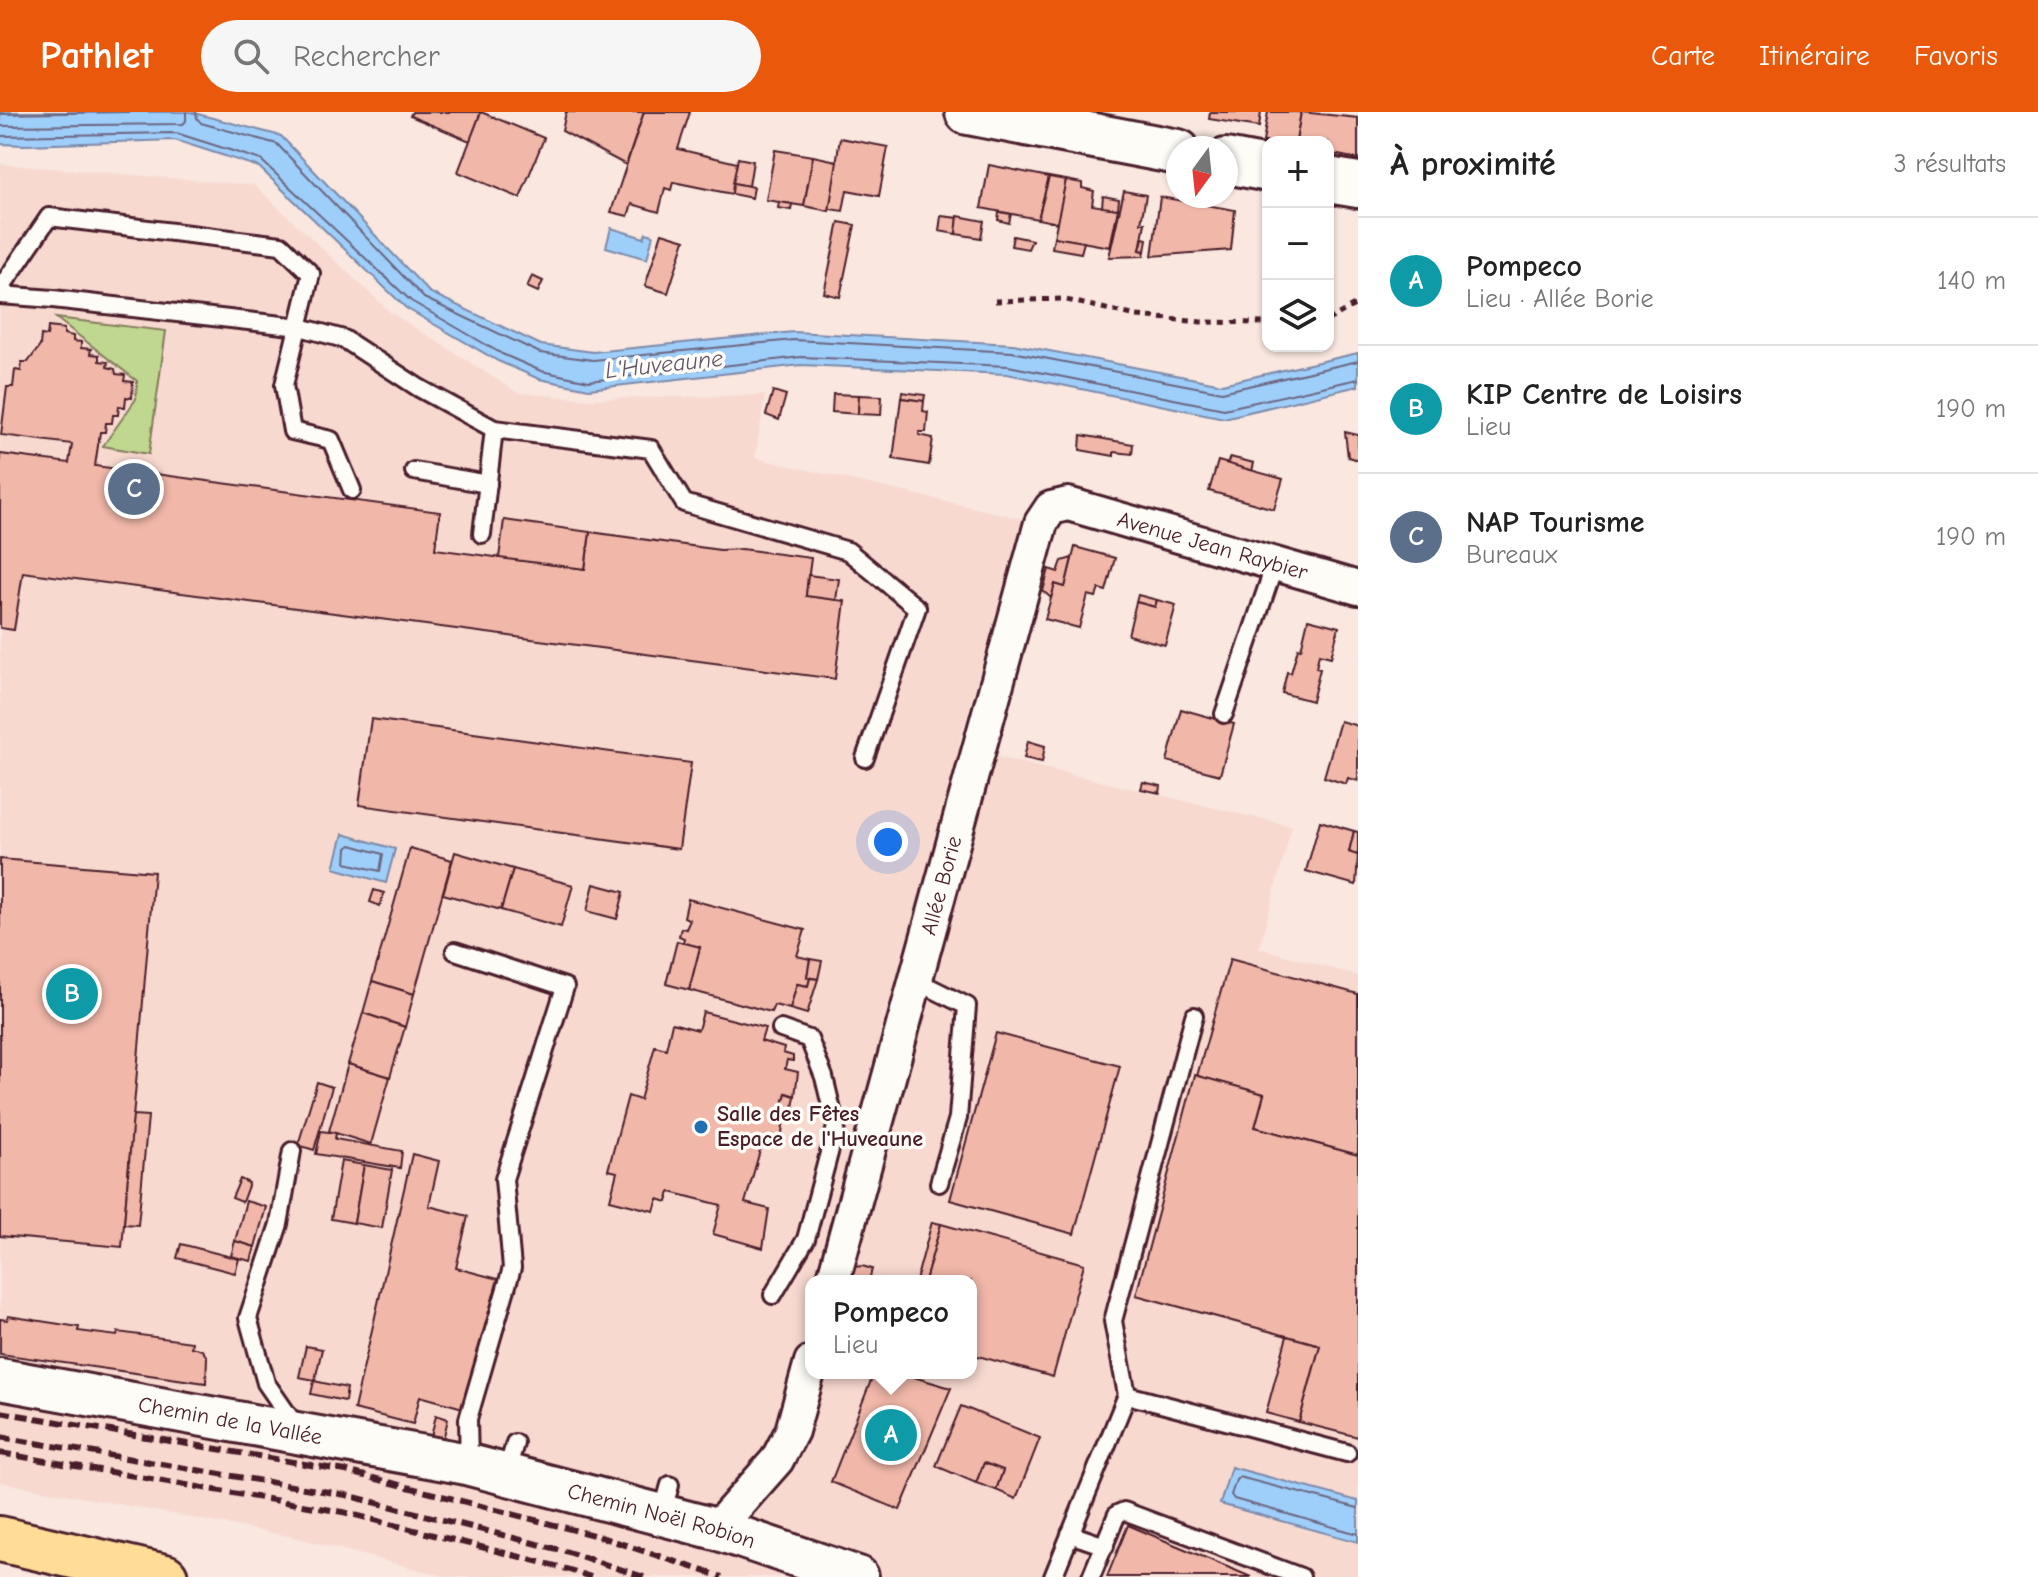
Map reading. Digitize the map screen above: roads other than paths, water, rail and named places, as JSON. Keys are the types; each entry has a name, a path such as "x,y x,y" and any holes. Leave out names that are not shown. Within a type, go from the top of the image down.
{"highway":[{"path":"0,1539 165,1577"}],"main road":[{"path":"968,112 1166,150"},
{"path":"1238,163 1262,168"},
{"path":"1334,181 1358,185"}],"street":[{"name":"Avenue Jean Raybier","path":"1068,504 1358,588"},
{"name":"Allée Borie","path":"835,1275 1041,523 1051,508 1068,504"},
{"name":"Chemin de la Vallée","path":"0,1379 301,1433 488,1461"},
{"path":"716,1529 777,1460 792,1431 806,1379"},
{"name":"Chemin Noël Robion","path":"488,1461 666,1500 716,1529 858,1577"}],"lane":[{"path":"0,289 49,217 281,245 311,274 284,385 292,431 331,440 352,490"},
{"path":"0,295 300,327 344,339 419,388 494,429 651,449 684,503 848,551 917,608 865,758"},
{"path":"482,534 494,429"},
{"path":"414,471 488,484"},
{"path":"1224,714 1275,564"},
{"path":"455,951 565,987 504,1179 512,1268 468,1419 488,1461"},
{"path":"914,984 931,988 967,1006 958,1118 939,1183"},
{"path":"1053,1577 1127,1395 1113,1321 1194,1016"},
{"path":"773,1295 806,1239 836,1127 824,1077 809,1039 781,1029"},
{"path":"292,1151 279,1224 248,1318 266,1383 301,1433"},
{"path":"1127,1395 1347,1453"},
{"path":"1091,1577 1117,1514 1124,1511 1301,1577"},
{"path":"1070,1534 1105,1546"}],"water":[{"name":"L'Huveaune","path":"0,112 190,112 281,136 429,292 541,345 593,352 794,332 1013,344 1222,384 1358,353 1358,386 1224,418 1007,374 801,365 589,389 539,379 498,361 406,308 259,167 175,140 0,144"},
{"path":"611,228 644,238 646,233 653,235 647,259 606,247"},
{"path":"343,834 395,849 386,883 334,868"},
{"path":"1231,1467 1358,1501 1358,1542 1220,1504"}],"railway":[{"path":"0,1412 346,1471 601,1537 722,1577"},
{"path":"0,1437 346,1495 565,1551 644,1577"},
{"path":"0,1453 343,1512 591,1577"}],"place":[{"name":"NAP Tourisme","path":"134,489"},
{"name":"KIP Centre de Loisirs","path":"72,994"},
{"name":"Salle des Fêtes Espace de l'Huveaune","path":"701,1127"},
{"name":"Pompeco","path":"891,1435"}]}
